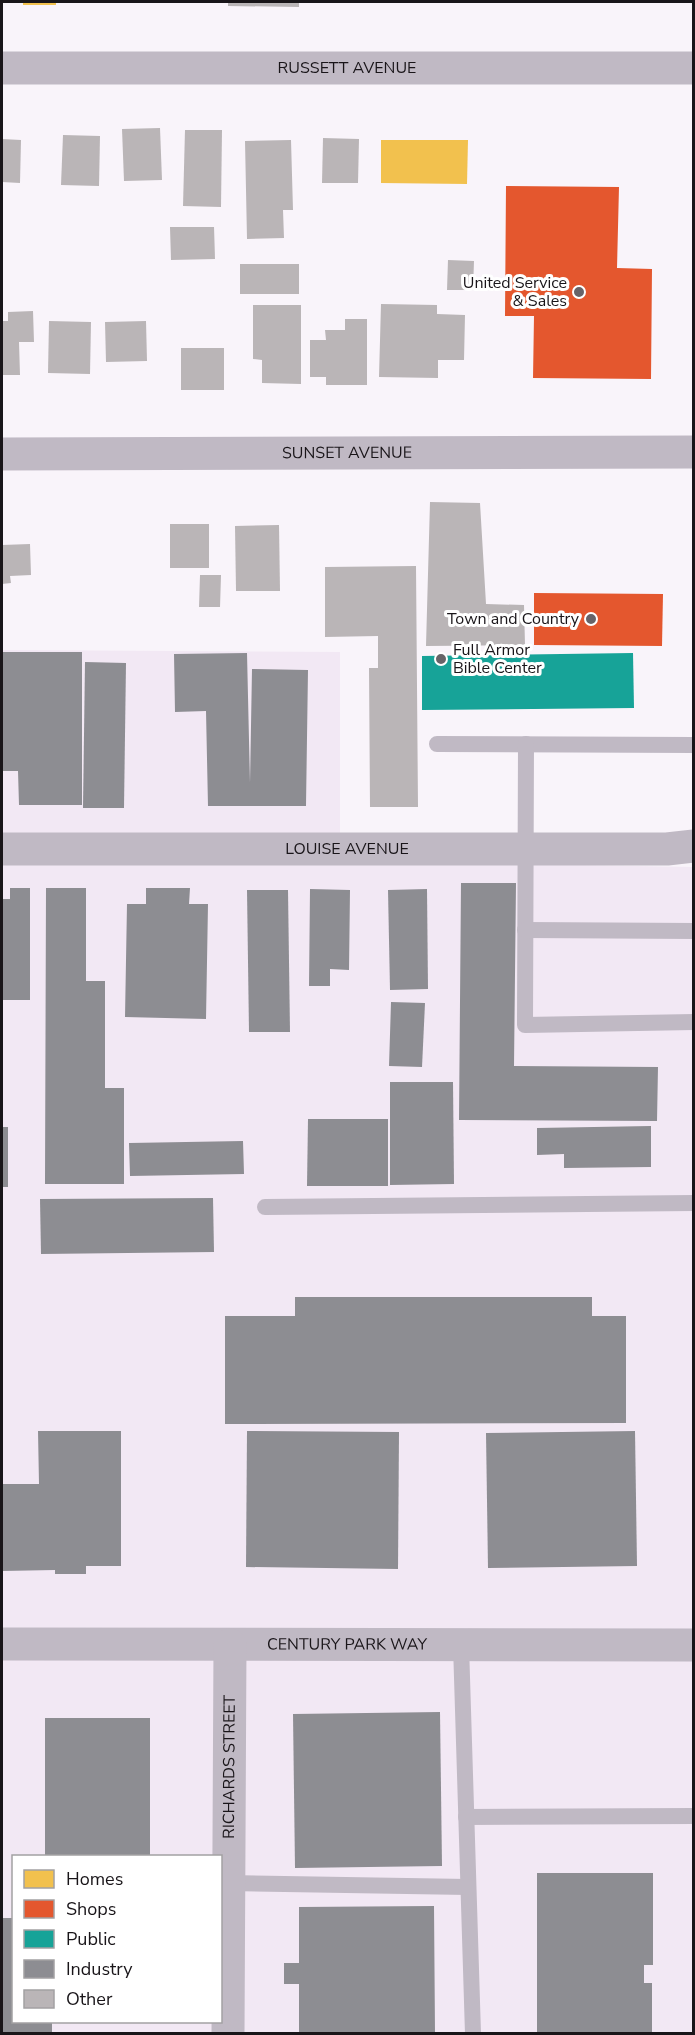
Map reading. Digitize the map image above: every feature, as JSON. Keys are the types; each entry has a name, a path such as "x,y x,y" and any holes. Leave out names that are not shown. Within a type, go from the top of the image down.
{"street":[{"name":"RUSSETT AVENUE","path":"2,68 693,68"},
{"name":"SUNSET AVENUE","path":"2,454 693,452"},
{"name":"LOUISE AVENUE","path":"2,849 667,849 693,846"},
{"name":"CENTURY PARK WAY","path":"2,1644 693,1646"},
{"name":"RICHARDS STREET","path":"228,2034 230,1645"}],"lane":[{"path":"437,744 693,745"},
{"path":"526,744 525,1025 693,1022"},
{"path":"525,930 693,931"},
{"path":"265,1207 693,1203"},
{"path":"461,1645 473,2034"},
{"path":"466,1817 693,1816"},
{"path":"229,1883 468,1887"}],"shaded area":[{"path":"2,650 340,652 340,861 693,867 693,2033 2,2034"}],"building: Homes":[{"path":"23,2 56,2 56,5 23,5"},
{"path":"381,140 468,140 467,184 381,183"}],"building: Shops":[{"name":"United Service & Sales","path":"506,186 619,187 617,268 652,269 651,379 533,378 534,316 505,316"},
{"path":"534,593 663,594 662,646 534,645"}],"building: Public":[{"path":"633,653 634,708 422,710 422,656"}],"building: Industry":[{"path":"2,652 82,652 82,805 19,805 18,771 2,771"},
{"path":"247,653 250,783 252,669 308,670 306,806 208,806 206,711 175,712 174,654"},
{"path":"85,662 126,663 124,808 83,808"},
{"path":"461,883 516,883 514,1066 658,1067 657,1121 459,1120"},
{"path":"10,888 30,888 30,1000 2,1000 2,899 10,899"},
{"path":"46,888 86,888 86,981 105,981 105,1088 124,1088 124,1184 45,1184"},
{"path":"146,888 190,888 189,904 208,904 206,1019 125,1017 127,904 146,904"},
{"path":"310,889 350,890 349,970 330,969 330,986 309,986"},
{"path":"427,889 428,989 390,990 388,890"},
{"path":"247,890 288,890 290,1032 249,1032"},
{"path":"391,1002 425,1003 422,1067 389,1066"},
{"path":"390,1082 453,1082 454,1184 390,1185"},
{"path":"308,1119 388,1119 388,1186 307,1186"},
{"path":"651,1126 651,1167 564,1168 564,1154 537,1155 537,1128"},
{"path":"2,1127 8,1127 8,1187 2,1187"},
{"path":"243,1141 244,1174 130,1176 129,1143"},
{"path":"213,1198 214,1252 41,1254 40,1199"},
{"path":"295,1297 592,1297 592,1316 626,1316 626,1423 225,1424 225,1316 295,1316"},
{"path":"38,1431 121,1431 121,1566 86,1566 86,1574 55,1574 55,1570 2,1571 2,1484 39,1484"},
{"path":"247,1431 399,1432 398,1569 246,1567"},
{"path":"635,1431 637,1566 488,1568 486,1433"},
{"path":"440,1712 442,1866 295,1868 293,1714"},
{"path":"45,1718 150,1718 150,1855 45,1855"},
{"path":"537,1873 653,1873 653,1965 644,1965 644,1983 652,1983 652,2034 537,2034"},
{"path":"434,1906 435,2034 299,2034 299,1984 284,1984 284,1963 299,1963 299,1907"},
{"path":"2,1918 12,1918 12,2023 52,2023 52,2032 2,2032"}],"building: Other":[{"path":"228,2 299,2 299,7 228,6"},
{"path":"160,128 162,180 124,181 122,129"},
{"path":"185,130 222,130 221,207 183,206"},
{"path":"63,135 100,136 99,186 61,185"},
{"path":"323,138 359,139 358,183 322,183"},
{"path":"2,139 21,140 20,183 2,182"},
{"path":"291,140 293,210 283,210 284,238 247,239 245,141"},
{"path":"170,227 214,227 215,259 171,260"},
{"path":"448,260 474,261 473,290 447,290"},
{"path":"240,264 299,264 299,294 240,294"},
{"path":"381,304 437,305 437,314 465,315 464,360 438,360 438,378 379,377"},
{"path":"253,305 301,305 301,384 262,383 262,360 253,359"},
{"path":"33,311 34,342 19,342 20,375 2,375 2,321 8,321 8,312"},
{"path":"345,319 367,319 367,385 326,385 326,377 310,377 310,340 326,340 325,330 345,330"},
{"path":"49,321 91,322 90,374 48,373"},
{"path":"146,321 147,361 106,362 105,322"},
{"path":"181,348 224,348 224,390 181,390"},
{"path":"430,502 480,503 486,604 524,605 525,645 426,646"},
{"path":"170,524 209,524 209,568 170,568"},
{"path":"279,525 280,591 236,591 235,526"},
{"path":"30,544 31,575 10,576 11,583 2,584 2,545"},
{"path":"416,566 418,807 370,807 369,668 378,668 378,636 325,637 325,567"},
{"path":"200,575 221,575 220,607 199,607"}],"place":[{"name":"United Service & Sales","path":"579,292"},
{"name":"Town and Country","path":"591,619"},
{"name":"Full Armor Bible Center","path":"441,659"}]}
